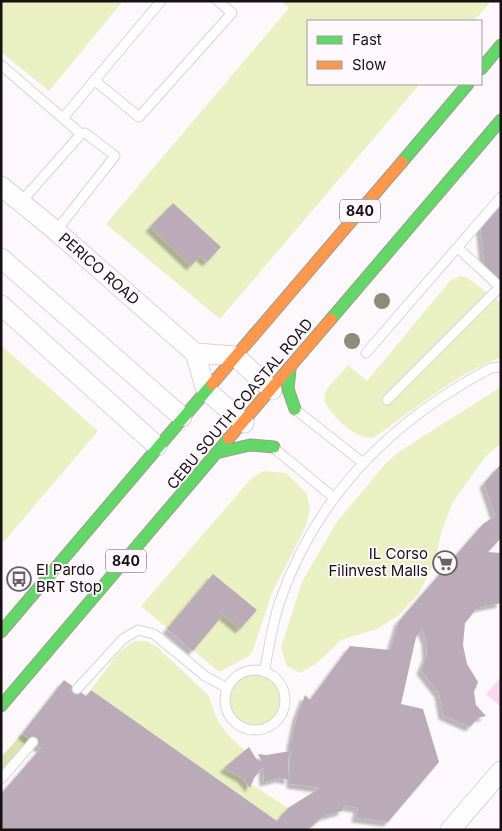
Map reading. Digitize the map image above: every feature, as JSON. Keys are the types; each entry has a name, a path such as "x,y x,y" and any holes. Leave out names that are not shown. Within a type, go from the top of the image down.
{"highway":[{"path":"482,68 501,45"},
{"name":"840","path":"1,632 156,446 467,85"},
{"name":"CEBU SOUTH COASTAL ROAD","path":"1,706 220,452 252,429 272,390 501,120"},
{"path":"290,370 288,388 295,409"},
{"path":"220,452 250,445 274,448"}],"street":[{"name":"PERICO ROAD","path":"1,186 56,231 195,353"},
{"path":"1,258 182,417"},
{"path":"1,305 156,446"},
{"path":"252,429 206,390 195,353 235,356 272,390"},
{"path":"450,830 501,771"}],"lane":[{"path":"63,118 161,1"},
{"path":"94,80 139,117 232,13 218,1"},
{"path":"1,65 81,134 84,133 115,156 56,231"},
{"path":"20,203 81,134"},
{"path":"366,353 501,197"},
{"path":"387,400 500,288 458,248"},
{"path":"264,672 279,603 293,568 319,518 334,497 362,462 433,402 465,381 491,368 501,367"},
{"path":"272,390 362,462"},
{"path":"252,429 334,497"},
{"path":"76,689 123,639 138,630 154,634 205,676 227,688"},
{"path":"255,670 264,672 277,681 284,696 282,712 269,726 255,730 246,728 232,720 225,704 227,688 238,675 255,670"},
{"path":"1,779 33,742"}],"green space":[{"path":"1,1 123,1 49,91 1,52"},
{"path":"281,1 491,1 475,20 307,20 307,85 419,85 220,319 106,224 289,8"},
{"path":"460,276 466,277 501,303 501,357 450,383 373,438 358,435 344,426 324,401 326,390 348,365 367,381 450,281"},
{"path":"1,345 98,431 1,545"},
{"path":"501,387 501,443 485,457 452,504 441,533 435,561 419,593 399,615 377,629 341,640 316,664 300,673 287,666 281,648 302,582 336,523 385,464 400,451"},
{"path":"263,471 286,473 307,494 310,509 306,526 272,593 253,650 249,656 219,672 141,606 250,480"},
{"path":"134,641 147,641 158,648 209,696 216,717 227,734 245,751 225,769 242,778 249,788 251,784 288,808 277,821 91,690 118,653"},
{"path":"255,670 271,675 276,679 280,684 285,700 280,716 276,721 271,725 255,730 239,725 234,721 230,716 225,700 230,684 234,679 239,675"},
{"path":"22,734 31,741 1,775 1,757"}],"shaded area":[{"path":"501,677 501,707 486,694"}],"building":[{"path":"501,198 501,283 485,270 480,223"},
{"path":"173,203 221,247 207,262 200,256 191,266 150,227"},
{"path":"501,464 501,538 488,552 501,553 501,603 477,608 465,623 463,645 467,664 478,682 474,692 476,705 486,716 478,718 470,727 443,715 439,693 421,670 427,655 426,640 422,630 416,637 401,704 423,709 439,762 388,822 356,818 358,808 344,806 342,811 324,816 307,830 1,830 1,794 41,748 22,734 64,680 86,696 91,690 277,821 288,808 320,788 291,784 291,744 297,716 305,695 310,700 350,646 390,650 399,621 483,524 495,516 484,483"},
{"path":"213,574 257,610 240,629 223,615 193,651 167,629"},
{"path":"249,747 257,760 262,762 258,754 266,755 291,751 288,759 289,780 280,778 264,782 263,767 254,778 250,788 242,778 224,768"}],"traffic: fast":[{"path":"482,68 501,45"},
{"path":"402,162 467,85"},
{"path":"331,319 501,120"},
{"path":"290,370 288,389 295,409"},
{"path":"1,632 212,384"},
{"path":"1,706 229,438"},
{"path":"220,452 250,445 274,447"}],"traffic: slow":[{"path":"212,384 402,162"},
{"path":"229,438 331,319"}],"place":[{"name":"IL Corso Filinvest Malls","path":"445,563"},
{"name":"El Pardo BRT Stop","path":"19,579"}]}
